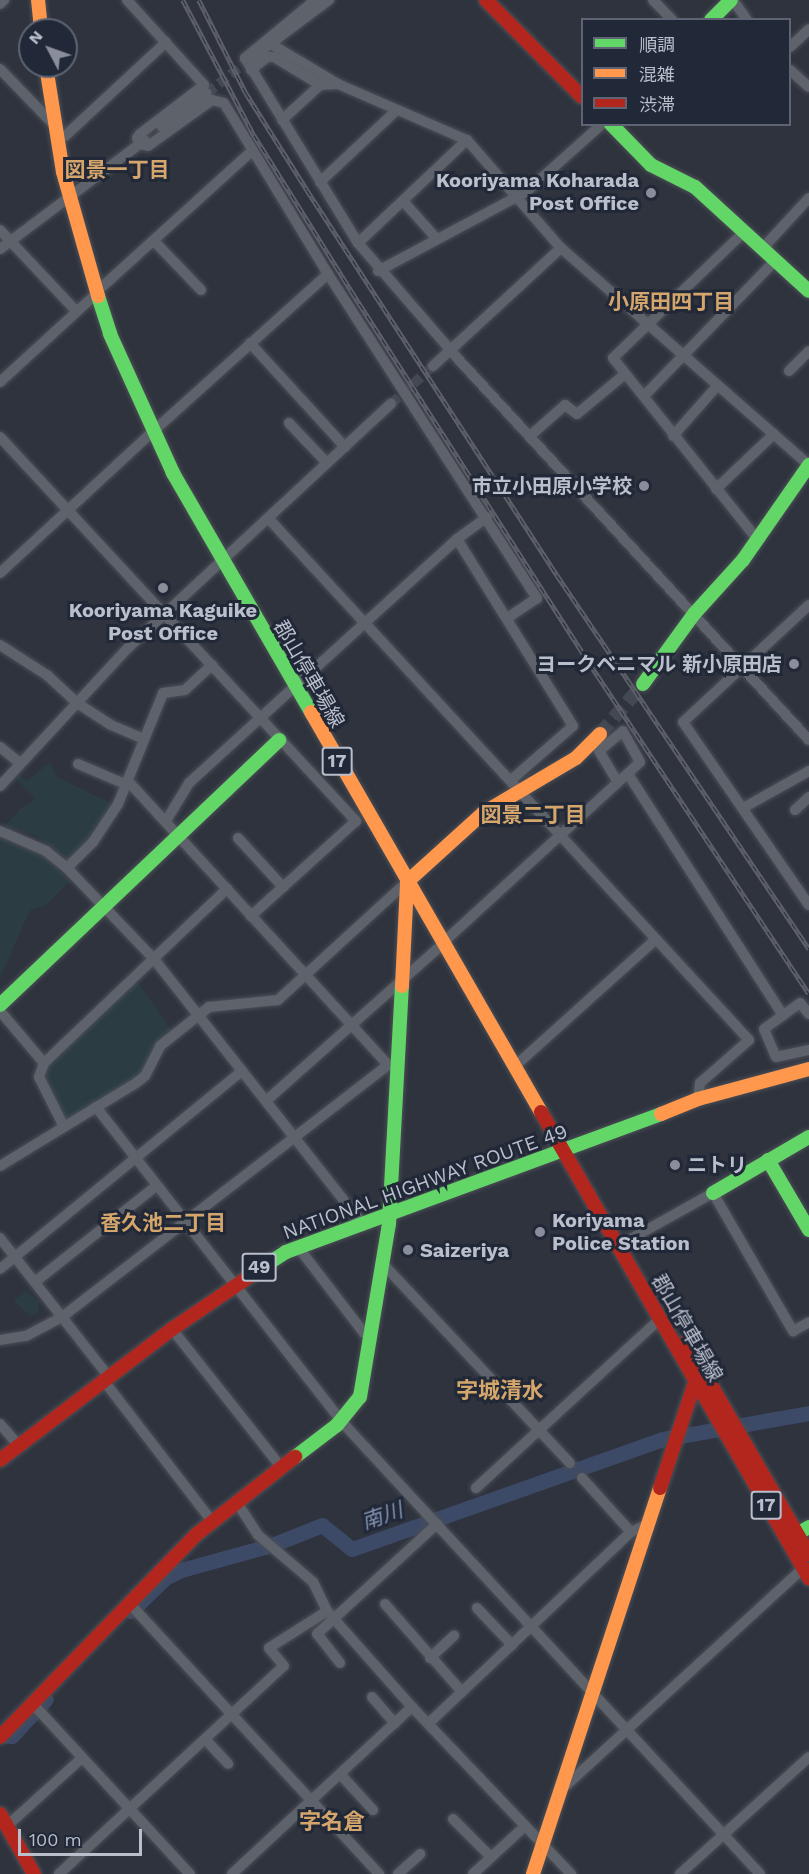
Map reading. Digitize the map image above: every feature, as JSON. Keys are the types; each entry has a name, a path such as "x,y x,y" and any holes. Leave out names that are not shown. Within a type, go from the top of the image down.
{"main road":[{"path":"38,0 40,18"},
{"path":"47,0 49,18"},
{"path":"486,0 581,96"},
{"path":"713,18 732,0"},
{"name":"郡山停車場線","path":"48,78 55,126 100,289 155,429 224,560 518,1065 661,1318 727,1424 806,1573"},
{"name":"郡山停車場線","path":"56,78 73,194"},
{"path":"613,126 651,165 695,187 808,289"},
{"path":"643,684 694,614 758,540 809,465"},
{"path":"0,1737 212,1521 341,1421 360,1397 372,1337 390,1214 393,1066 410,879 515,785 576,758 600,734"},
{"path":"0,1005 104,909 179,834 279,740"},
{"name":"NATIONAL HIGHWAY ROUTE 49","path":"0,1460 172,1329 233,1286 298,1247 566,1151 698,1099 809,1069"},
{"path":"713,1192 809,1137"},
{"name":"郡山停車場線","path":"566,1151 627,1241 700,1379"},
{"path":"768,1161 809,1230"},
{"path":"533,1874 648,1524 700,1379"},
{"name":"郡山停車場線","path":"727,1424 803,1531 809,1554"},
{"path":"4,1820 34,1874"}],"street":[{"path":"0,4 4,0"},
{"path":"127,0 208,92 224,103 328,274 487,517 537,598 507,618"},
{"path":"653,0 670,18"},
{"path":"732,0 746,18"},
{"path":"251,64 271,44 323,1"},
{"path":"323,1 245,54 282,120 358,243 378,271 809,740"},
{"path":"791,45 809,29"},
{"path":"65,136 166,42"},
{"path":"271,44 338,84 467,140 561,248 809,465"},
{"path":"251,64 267,57 274,57 320,85 338,84"},
{"path":"0,69 55,126"},
{"path":"791,72 809,87"},
{"path":"282,120 320,85"},
{"path":"0,249 208,92"},
{"path":"320,182 396,111"},
{"path":"378,271 517,197 600,126"},
{"path":"358,243 467,140"},
{"path":"0,382 252,151"},
{"path":"763,248 809,198"},
{"path":"403,201 437,239"},
{"path":"0,230 76,311"},
{"path":"745,231 613,358 758,540"},
{"path":"154,241 201,290"},
{"path":"433,366 561,248"},
{"path":"644,396 682,354 776,260"},
{"path":"0,573 155,429 328,274"},
{"path":"250,343 345,447"},
{"path":"789,371 809,351"},
{"path":"530,436 565,405 577,414 625,374"},
{"path":"673,436 718,386"},
{"path":"0,786 164,614 391,404"},
{"path":"289,423 327,463"},
{"path":"716,489 774,434"},
{"path":"0,436 279,740 356,820 251,916"},
{"path":"166,821 189,783 363,623 458,539 487,517"},
{"path":"268,518 749,1040 700,1083 698,1099"},
{"path":"458,539 573,726 515,785"},
{"path":"809,605 683,722 809,905"},
{"path":"0,645 47,675 77,703 111,725 141,738"},
{"path":"67,868 100,833 126,782 141,738 163,693 185,690 212,665"},
{"path":"266,1101 353,1026 640,762 623,730 599,751 617,781"},
{"path":"0,747 20,763"},
{"path":"0,1340 26,1336 62,1317 295,1138 393,1066 227,890 179,834 126,782 78,764"},
{"path":"743,808 809,771"},
{"path":"628,774 783,1015"},
{"path":"795,810 809,797"},
{"path":"0,831 46,851 67,868 154,959 363,1225"},
{"path":"238,838 283,886"},
{"path":"0,1166 145,1076 160,1046 198,1014 220,1003 278,1000 410,879"},
{"path":"64,1127 39,1077 44,1063 227,890"},
{"path":"518,1065 655,940"},
{"path":"809,1014 800,1003 765,1029 776,1057 809,1050"},
{"path":"0,1011 44,1063"},
{"path":"0,1269 136,1161 242,1071"},
{"path":"96,1107 233,1286 341,1421 760,1874"},
{"path":"35,1282 156,1186"},
{"path":"627,1241 713,1192 793,1331 809,1322"},
{"path":"0,1238 62,1317 212,1521"},
{"path":"298,1247 364,1333 372,1337"},
{"path":"383,1264 570,1463"},
{"path":"476,1488 661,1318"},
{"path":"172,1329 281,1467"},
{"path":"0,1424 19,1446"},
{"path":"582,1478 631,1533"},
{"path":"236,1501 258,1535 313,1582 330,1615 412,1707 430,1722 571,1874"},
{"path":"59,1874 284,1666 268,1648 330,1615 437,1524"},
{"path":"430,1722 631,1533 648,1524"},
{"path":"560,1792 806,1573"},
{"path":"129,1603 379,1874"},
{"path":"385,1604 462,1692"},
{"path":"477,1608 512,1645"},
{"path":"330,1615 316,1638 339,1663"},
{"path":"430,1658 454,1635"},
{"path":"372,1697 395,1723"},
{"path":"32,1703 190,1874"},
{"path":"238,1872 412,1707"},
{"path":"205,1739 228,1764"},
{"path":"680,1874 809,1757"},
{"path":"4,1820 82,1758"},
{"path":"340,1774 373,1810"},
{"path":"453,1820 491,1857"},
{"path":"472,1874 525,1826"},
{"path":"398,1874 420,1854"}],"shaded area":[{"path":"50,762 57,777 114,805 72,859 66,859 37,836 5,826 21,808 36,799 15,778 18,774 27,781"},
{"path":"0,835 41,853 70,881 46,905 30,910 0,978"},
{"path":"137,981 172,1031 143,1073 67,1122 42,1076 43,1070"},
{"path":"26,1291 39,1301 38,1312 31,1316 13,1301"}],"waterway":[{"name":"南川","path":"131,1611 165,1578 181,1570 272,1545 322,1525 352,1549 663,1439 809,1413"},
{"name":"南川","path":"0,1735 12,1736 46,1699"}],"tunnel":[{"path":"207,93 250,59"},
{"path":"391,404 433,366"},
{"path":"600,734 643,684"}],"railway":[{"path":"183,0 254,135 352,292 582,652 809,994"},
{"path":"199,0 246,93 307,190 557,575 809,949"}],"traffic: fast":[{"path":"713,18 731,0"},
{"path":"613,126 651,165 695,187 809,291"},
{"path":"98,296 110,334 173,473 311,712"},
{"path":"643,684 694,614 743,560 809,465"},
{"path":"0,1005 279,740"},
{"path":"295,1457 337,1425 360,1397 389,1224 402,986"},
{"path":"266,1265 286,1252 661,1114"},
{"path":"713,1193 809,1137"},
{"path":"768,1160 809,1230"},
{"path":"797,1534 809,1527"}],"traffic: slow":[{"path":"38,0 40,18"},
{"path":"48,78 63,172 98,296"},
{"path":"311,712 541,1112"},
{"path":"402,986 407,882 483,813 576,758 600,734"},
{"path":"661,1114 698,1099 809,1069"},
{"path":"533,1874 660,1488"}],"traffic: jam":[{"path":"486,0 581,96"},
{"path":"541,1112 809,1578"},
{"path":"0,1460 172,1329 266,1265"},
{"path":"686,1342 809,1554"},
{"path":"660,1488 695,1382 702,1378"},
{"path":"0,1737 197,1534 295,1457"},
{"path":"0,1814 34,1874"}],"place":[{"name":"Kooriyama Koharada Post Office","path":"651,193"},
{"name":"市立小田原小学校","path":"644,486"},
{"name":"Kooriyama Kaguike Post Office","path":"163,588"},
{"name":"ヨークベニマル 新小原田店","path":"794,664"},
{"name":"ニトリ","path":"675,1165"},
{"name":"Koriyama Police Station","path":"540,1232"},
{"name":"Saizeriya","path":"408,1250"}],"district":[{"name":"図景一丁目","path":"117,170"},
{"name":"小原田四丁目","path":"671,302"},
{"name":"図景二丁目","path":"533,815"},
{"name":"香久池二丁目","path":"163,1223"},
{"name":"字城清水","path":"500,1391"},
{"name":"字名倉","path":"332,1822"}]}
